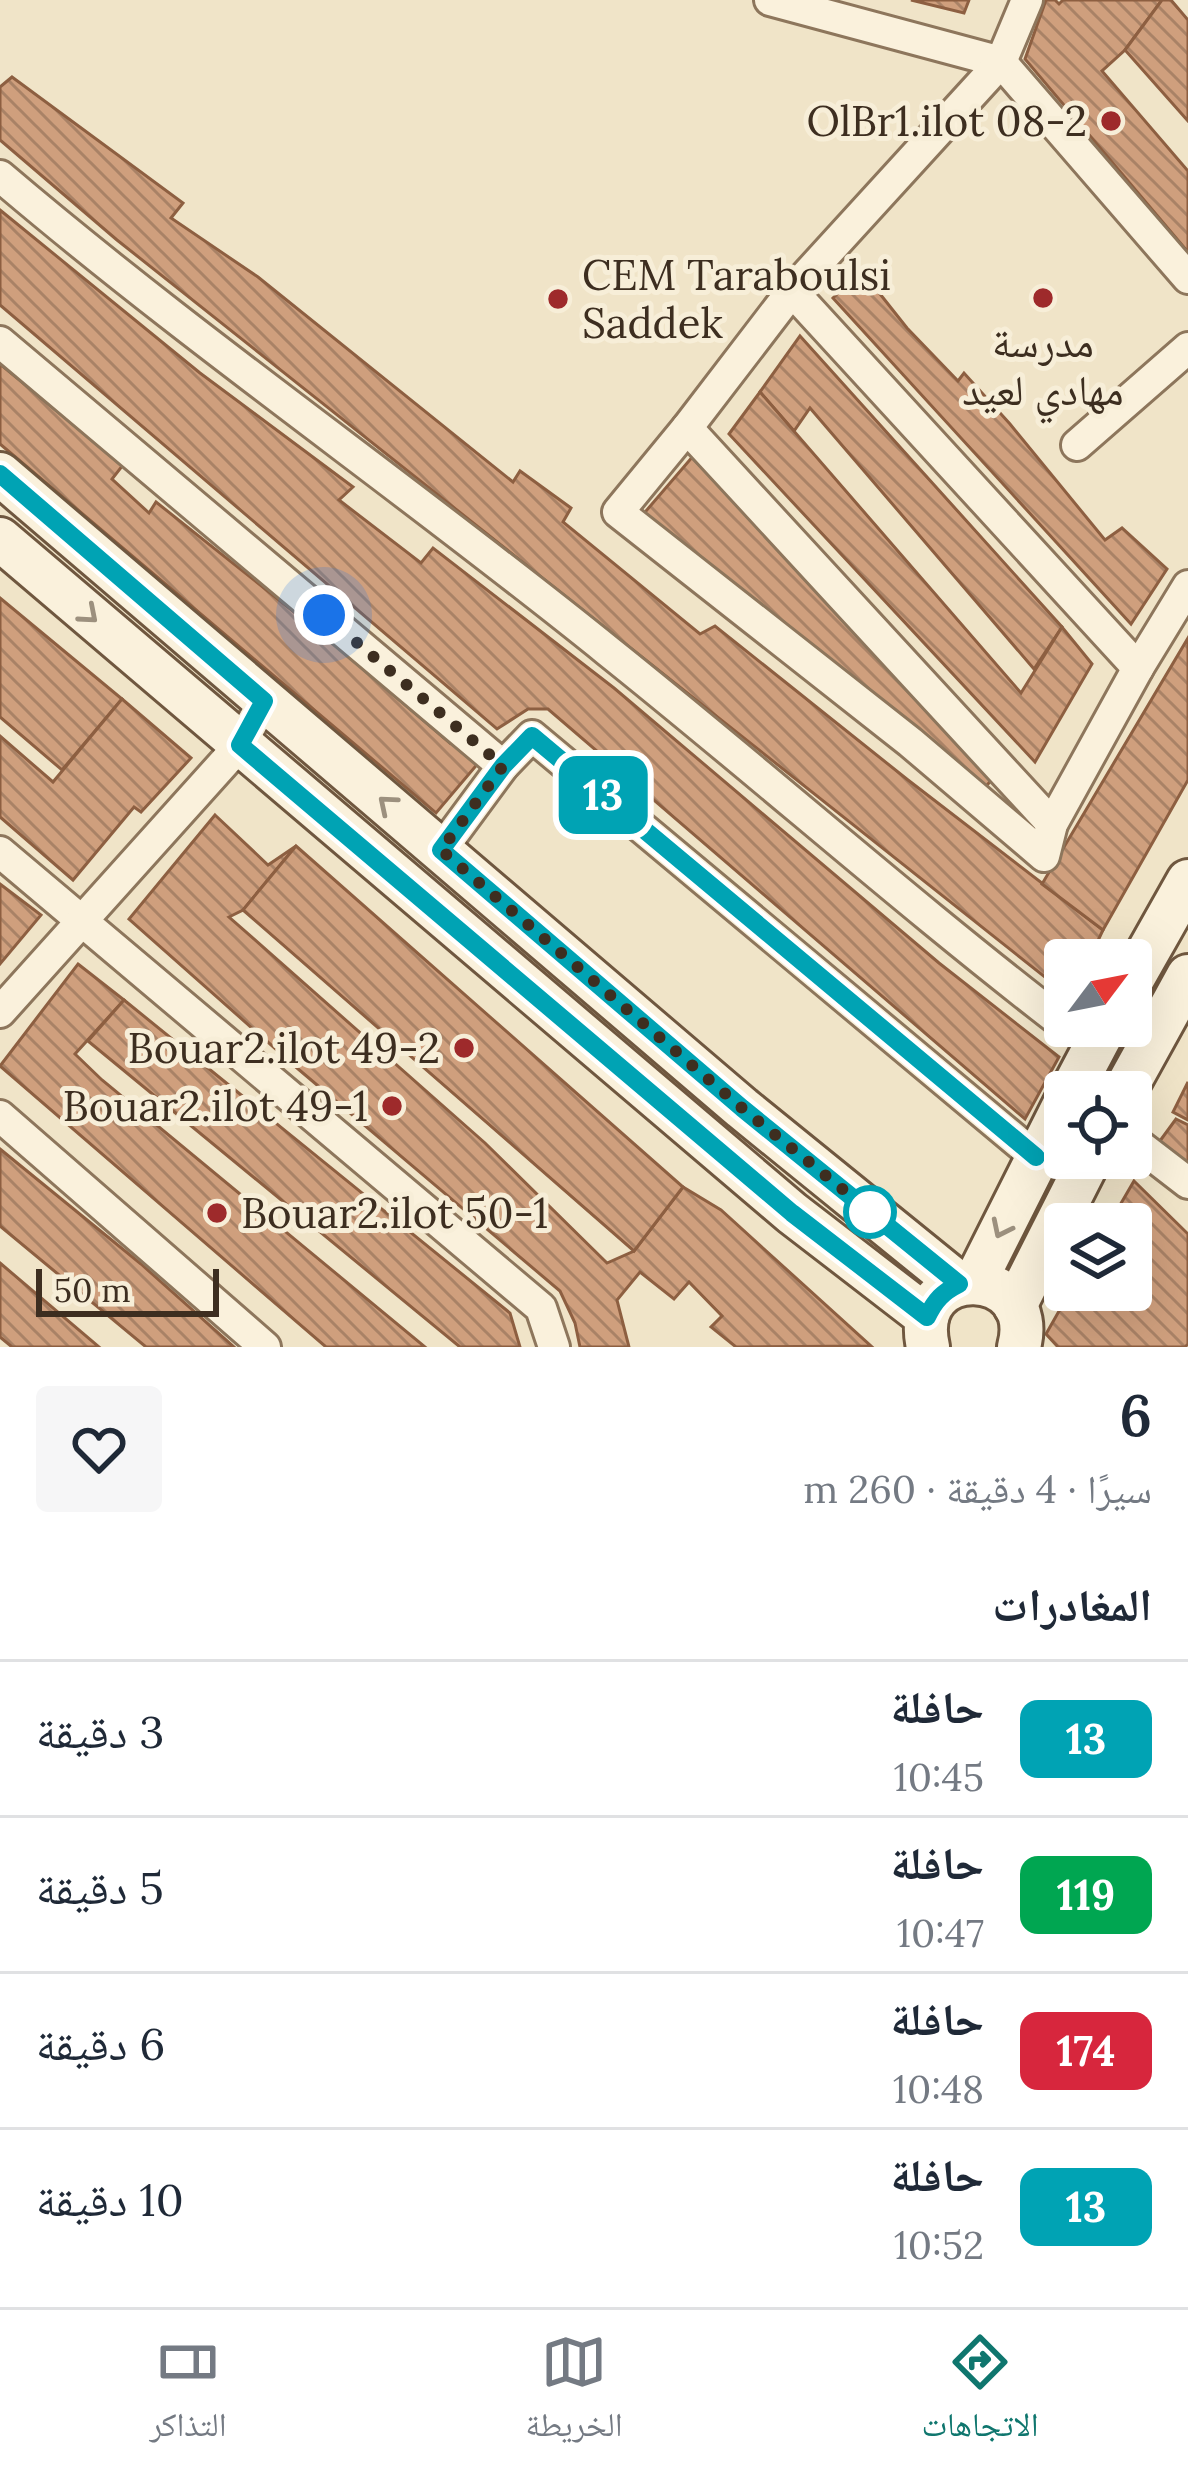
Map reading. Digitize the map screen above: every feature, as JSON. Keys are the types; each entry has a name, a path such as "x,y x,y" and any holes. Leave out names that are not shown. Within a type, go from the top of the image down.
{"main road":[{"path":"0,474 742,1108 967,1283"},
{"path":"0,539 927,1332 934,1303 945,1291 967,1283 991,1285 1005,1293 1017,1326"},
{"path":"1152,945 1188,881"},
{"path":"1136,1071 1188,976"},
{"path":"967,1283 1044,1142"},
{"path":"1017,1326 1081,1179"}],"street":[{"path":"770,0 1000,62 1188,278"},
{"path":"1027,0 1000,62 792,291 618,512 910,742 1044,856 1052,824 1188,586"},
{"path":"0,176 90,253 607,650 975,956 1044,1004"},
{"path":"792,291 1138,668"},
{"path":"0,342 503,766"},
{"path":"1077,445 1188,348"},
{"path":"687,428 1052,824"},
{"path":"0,1012 240,745 264,701"},
{"path":"441,850 503,766 532,736 1036,1157"},
{"path":"0,852 541,1308 554,1347"},
{"path":"0,1116 265,1347"},
{"path":"1152,1155 1188,1183"}],"building":[{"path":"911,0 969,0 964,13"},
{"name":"OlBr1.ilot 08-2","path":"1046,0 1059,4 1063,0 1162,0 1125,50 1102,71 1188,171 1188,252 1025,59"},
{"path":"1162,0 1171,0 1188,20 1188,121 1125,50"},
{"path":"12,77 183,203 171,218 258,277 513,482 520,471 571,508 563,522 700,634 715,626 1103,930 1099,939 1044,939 1044,976 117,240 0,140 0,87"},
{"path":"0,210 200,373 353,487 339,500 421,563 433,548 614,688 939,963 1059,1057 1051,1071 1044,1071 1044,1084 1025,1119 548,709 528,709 497,729 0,305"},
{"path":"861,270 958,381 964,373 1105,540 1122,528 1167,569 1131,624 833,298"},
{"path":"800,336 1062,627 1034,669 810,408 794,431 760,392"},
{"path":"0,364 123,465 112,479 149,513 156,502 450,743 454,738 480,761 436,813 0,444"},
{"path":"760,392 1021,693 1062,627 1092,664 1035,762 729,434"},
{"path":"700,448 995,776 974,800 634,525"},
{"path":"0,598 122,699 62,770 0,717"},
{"path":"1188,638 1188,780 1103,930 1042,884"},
{"path":"122,699 191,758 141,812 134,807 73,880 0,817 0,736 53,782"},
{"name":"Bouar2.ilot 49-1","path":"215,815 268,865 296,846 243,910 229,917 485,1143 607,1263 634,1251 683,1187 721,1210 871,1346 736,1347 711,1327 722,1316 689,1282 674,1299 640,1272 617,1300 629,1347 580,1347 560,1291 129,919"},
{"name":"Bouar2.ilot 49-2","path":"296,846 683,1187 634,1251 243,910"},
{"path":"0,884 41,915 0,964"},
{"name":"Bouar2.ilot 50-1","path":"78,964 124,1000 75,1054 425,1347 326,1347 0,1066"},
{"path":"124,1000 510,1313 520,1347 460,1347 88,1041"},
{"path":"1188,1082 1188,1120 1173,1112"},
{"path":"1176,1119 1188,1125 1188,1175 1154,1149"},
{"path":"0,1149 234,1347 146,1347 0,1226"},
{"path":"1134,1181 1188,1234 1185,1347 1058,1347 1046,1334 1059,1311 1152,1311 1152,1203 1121,1203"},
{"path":"0,1263 99,1347 12,1347 0,1337"}],"bus line":[{"name":"13","path":"0,474 264,701 240,745 792,1213 927,1317 945,1291 959,1284 742,1108 441,850 503,766 532,736 1036,1157"}],"place":[{"name":"OlBr1.ilot 08-2","path":"1111,121"},
{"name":"مدرسة مهادي لعيد","path":"1043,298"},
{"name":"CEM Taraboulsi Saddek","path":"558,299"},
{"name":"Bouar2.ilot 49-2","path":"464,1048"},
{"name":"Bouar2.ilot 49-1","path":"392,1106"},
{"name":"Bouar2.ilot 50-1","path":"217,1213"}],"route":[{"path":"324,615 503,766 441,850 742,1108 887,1225 870,1212"}]}
